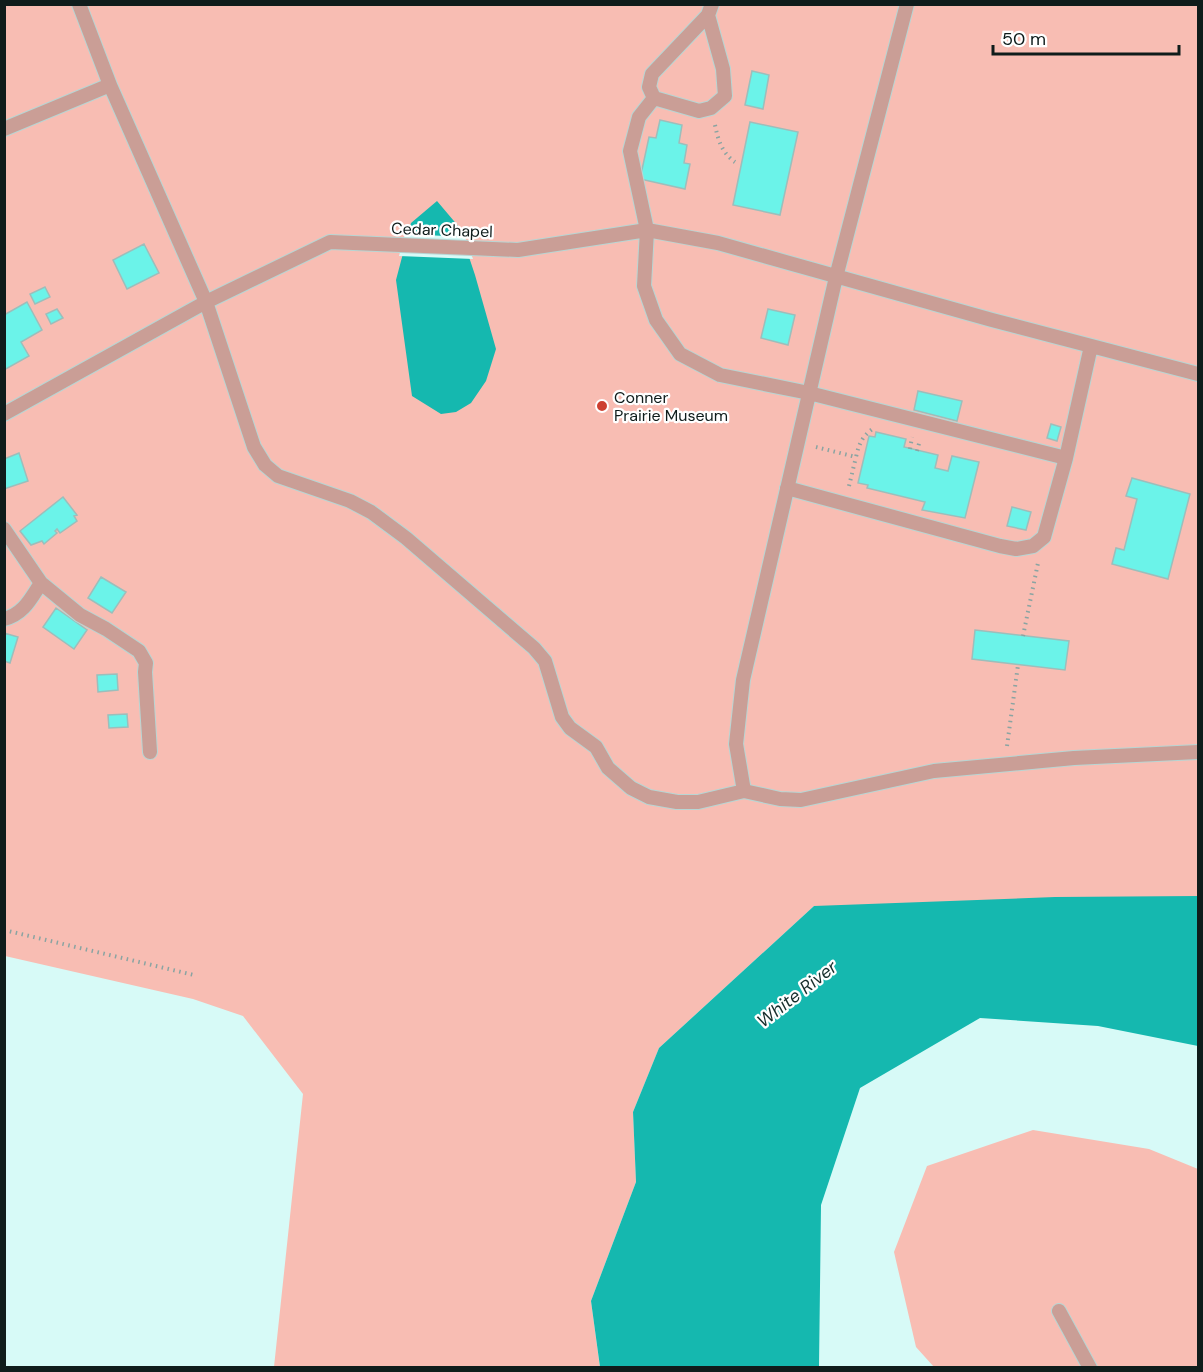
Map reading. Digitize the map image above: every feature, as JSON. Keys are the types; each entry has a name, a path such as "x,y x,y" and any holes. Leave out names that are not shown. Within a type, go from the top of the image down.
{"lane":[{"path":"79,4 110,85 206,302 254,447 265,465 278,476 350,501 371,512 406,538 534,648 545,661 562,717 570,728 596,747 608,768 631,788 650,797 677,802 698,802 744,791 780,799 801,800 934,771 1074,758 1198,752"},
{"path":"744,791 736,744 743,680 836,277 907,4"},
{"path":"710,10 723,69 725,96 711,108 699,111 654,98 649,87 652,74 710,10"},
{"path":"4,129 110,85"},
{"path":"654,98 639,117 630,151 647,230 644,286 656,320 680,354 720,375 809,393 1066,458"},
{"name":"Cedar Chapel","path":"4,414 206,302 330,242 518,250 647,230 718,243 1198,374"},
{"path":"787,488 1016,549 1033,546 1044,537 1066,458 1091,346"},
{"path":"4,529 41,583 80,615 139,651 146,663 144,672 150,752"},
{"path":"4,619 16,616 26,607 41,583"},
{"path":"1059,1311 1090,1368"}],"path":[{"path":"714,118 717,137 725,155 735,162"},
{"path":"847,504 850,479 860,442 865,434 881,426"},
{"path":"798,442 856,457"},
{"path":"1023,636 1044,537"},
{"path":"1004,764 1018,665"},
{"path":"4,930 194,975"}],"shaded area":[{"name":"Conner Prairie Museum","path":"5,5 1198,5 1198,906 814,906 659,1048 633,1112 636,1182 591,1301 600,1368 274,1367 303,1094 243,1016 193,999 5,956"},
{"path":"1033,1130 1149,1149 1198,1169 1198,1367 934,1367 916,1347 894,1252 927,1166"}],"water":[{"path":"437,201 459,227 496,349 486,381 471,403 456,412 441,414 412,396 396,280 411,223"},
{"name":"White River","path":"1198,896 1198,1046 1098,1026 980,1018 860,1088 821,1205 819,1367 600,1367 591,1301 636,1182 633,1112 659,1048 814,906 1055,897"}],"pier":[{"path":"405,234 465,237 473,259 399,256"}],"building":[{"path":"752,71 769,75 763,109 745,105"},
{"path":"660,120 682,125 679,143 687,145 684,163 690,164 685,189 640,179 649,137 656,138"},
{"path":"750,122 798,132 780,215 733,205"},
{"path":"144,244 159,273 127,289 113,260"},
{"path":"45,287 50,297 35,304 30,294"},
{"path":"27,302 42,330 21,342 29,356 4,370 4,315"},
{"path":"57,309 63,318 51,324 46,314"},
{"path":"768,309 795,315 788,345 761,338"},
{"path":"918,391 962,401 957,421 914,410"},
{"path":"1051,424 1061,427 1057,441 1047,438"},
{"path":"876,432 906,439 904,447 938,455 935,468 948,471 952,456 979,462 965,518 922,510 925,502 867,488 868,485 858,483 869,436 875,437"},
{"path":"19,453 28,481 4,489 4,459"},
{"path":"1132,478 1190,494 1168,579 1112,564 1116,548 1124,550 1137,499 1126,496"},
{"path":"63,497 77,515 74,516 77,521 60,533 57,529 55,531 57,533 44,544 42,541 31,545 20,531"},
{"path":"1012,507 1031,512 1026,530 1007,526"},
{"path":"101,577 126,592 112,613 88,598"},
{"path":"56,608 87,630 74,649 43,627"},
{"path":"975,630 1069,641 1065,670 972,659"},
{"path":"4,633 18,637 10,663 4,661"},
{"path":"117,674 118,690 98,692 97,675"},
{"path":"127,714 128,727 109,728 108,715"}],"place":[{"name":"Conner Prairie Museum","path":"602,406"}]}
